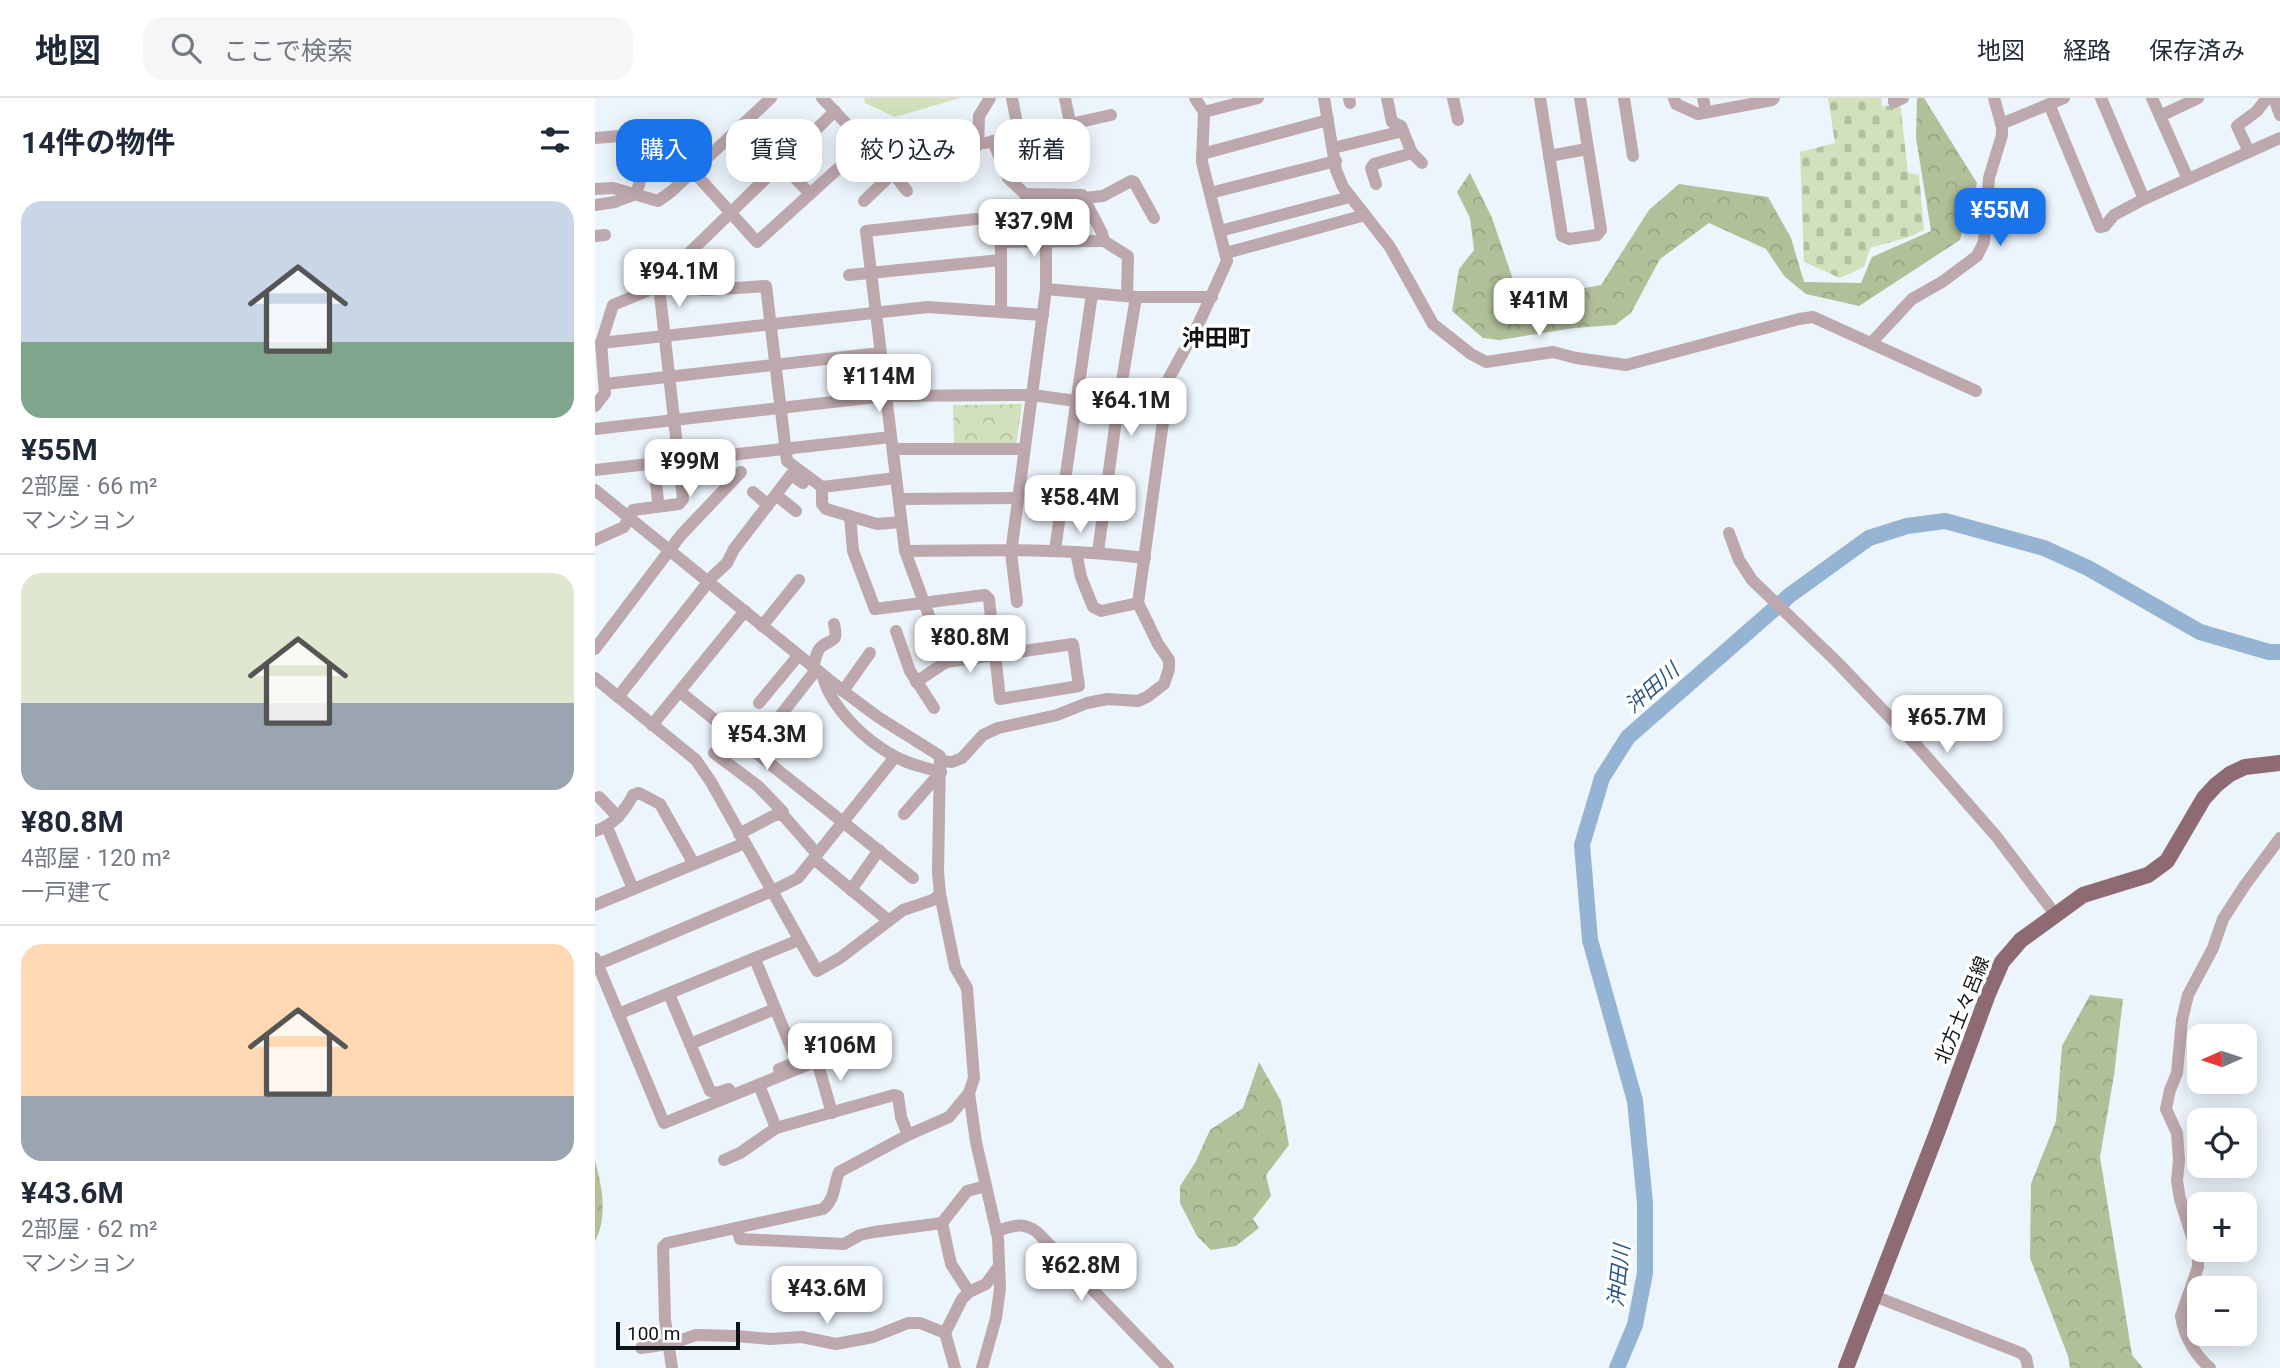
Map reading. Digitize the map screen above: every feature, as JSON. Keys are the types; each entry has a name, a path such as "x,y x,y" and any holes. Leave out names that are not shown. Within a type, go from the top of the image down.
{"main road":[{"name":"北方土々呂線","path":"1846,1368 2002,962 2021,940 2083,895 2148,875 2167,861 2204,798 2216,785 2245,767 2280,763"}],"street":[{"path":"822,98 842,119"},
{"path":"979,119 990,98"},
{"path":"1012,98 1016,119"},
{"path":"1065,98 1069,119"},
{"path":"834,624 834,640 818,651 818,672 845,714 864,734 895,757 941,766 962,758 983,736 997,728 1058,715 1087,703 1108,699 1137,701 1164,684 1169,660 1138,603 1169,378 1212,297 1227,261 1202,154 1204,113 1195,98"},
{"path":"1204,113 1258,98"},
{"path":"1324,98 1336,170 1350,197 1390,247 1433,324 1457,340 1471,354 1486,362 1553,352 1626,365 1807,317 1822,320 1976,391"},
{"path":"1387,98 1392,122 1401,126 1412,153 1422,163"},
{"path":"1453,98 1458,120"},
{"path":"1540,98 1562,236 1569,239 1597,235 1601,230 1580,98"},
{"path":"1624,98 1633,156"},
{"path":"1674,98 1676,104 1698,114 1774,98"},
{"path":"1703,98 1706,112"},
{"path":"1894,98 1894,102 1903,98"},
{"path":"1872,342 1912,299 1942,282 1977,256 1984,242 1989,178 2002,135 1994,98"},
{"path":"2001,124 2064,98"},
{"path":"2101,98 2144,199"},
{"path":"2153,98 2188,179"},
{"path":"2160,116 2198,98"},
{"path":"2249,152 2237,126 2257,111 2267,98"},
{"path":"2274,98 2280,115"},
{"path":"749,119 766,100"},
{"path":"2049,104 2100,227 2105,226 2114,215 2144,199 2280,138"},
{"path":"822,124 835,111"},
{"path":"1090,119 1111,115"},
{"path":"1202,154 1328,120"},
{"path":"1210,193 1403,131"},
{"path":"595,138 619,136 652,143 636,194"},
{"path":"712,153 726,141"},
{"path":"980,144 993,141 1008,178 1025,194 1046,242 1047,289 1012,549 1017,602"},
{"path":"1549,156 1587,149"},
{"path":"1376,184 1371,168 1374,164 1412,153"},
{"path":"703,182 757,242 836,170"},
{"path":"1084,198 1103,196 1131,181 1154,218"},
{"path":"595,189 614,188 658,201 681,182"},
{"path":"685,257 762,182"},
{"path":"799,182 810,194"},
{"path":"864,201 884,182"},
{"path":"900,182 907,191"},
{"path":"595,205 636,194"},
{"path":"1025,194 1082,195 1104,241"},
{"path":"1220,231 1350,197"},
{"path":"1226,253 1365,215"},
{"path":"946,662 905,551 866,231 977,219"},
{"path":"1001,312 1001,242 1104,241 1128,256 1132,296 1098,552"},
{"path":"849,275 1001,260"},
{"path":"595,540 624,527 627,517 636,509 682,502 659,286"},
{"path":"595,406 605,393 601,343 613,304 659,286 706,290 766,286 787,461 822,486 896,478"},
{"path":"1047,289 1132,296 1212,297"},
{"path":"1055,550 1092,293"},
{"path":"601,343 928,307 1043,315"},
{"path":"605,384 880,353"},
{"path":"595,429 886,396 1032,395 1165,413"},
{"path":"595,470 785,449 892,443 1024,449"},
{"path":"654,464 658,502"},
{"path":"595,649 698,515 741,472"},
{"path":"618,697 732,557 734,549 791,475 806,485"},
{"path":"822,486 826,509 877,524 901,522"},
{"path":"595,490 818,672 878,717 935,752 941,766 938,872 940,894 955,967 967,988 974,1078 969,1093 949,1117 908,1135 839,1172 833,1194 824,1209 667,1243 663,1247 665,1320 672,1368"},
{"path":"753,492 796,511"},
{"path":"899,499 1018,498"},
{"path":"850,516 853,551 875,609 985,595 989,599 995,655 1000,699 1079,687 1073,644 995,655 946,662 916,682"},
{"path":"1729,533 1739,560 1755,583 1919,748 1996,836 2055,914"},
{"path":"905,551 1055,550 1145,558"},
{"path":"1076,552 1081,578 1093,607 1101,611 1138,603"},
{"path":"762,626 799,580"},
{"path":"652,725 744,611"},
{"path":"896,631 910,671 934,708"},
{"path":"843,691 870,653"},
{"path":"759,703 798,656"},
{"path":"780,716 818,672"},
{"path":"595,678 695,760 817,971 840,958 903,910 933,900 940,894"},
{"path":"680,692 913,878"},
{"path":"714,753 758,786 783,812 816,857 888,920"},
{"path":"832,1113 817,1061 664,1123 597,961 798,878 895,757"},
{"path":"904,814 941,766"},
{"path":"633,889 601,829 624,811 633,795 639,793 660,804 694,864"},
{"path":"599,797 618,817"},
{"path":"595,905 694,864 742,838 775,815 783,815"},
{"path":"2209,1368 2193,1350 2182,1323 2181,1316 2198,1267 2198,1256 2180,1199 2177,1181 2177,1133 2166,1109 2177,1073 2182,1020 2188,995 2213,948 2224,919 2280,838"},
{"path":"851,890 879,850"},
{"path":"618,1014 799,940"},
{"path":"669,994 710,1091 717,1093 792,1064 796,1057 755,959"},
{"path":"690,1044 775,1009"},
{"path":"759,1085 776,1128"},
{"path":"969,1093 976,1142 996,1231 999,1266 1000,1288 996,1318 982,1368"},
{"path":"724,1160 740,1153 776,1128 894,1095 898,1096 908,1135"},
{"path":"737,1228 740,1239 844,1244 860,1235 874,1232 942,1223 967,1191 986,1186"},
{"path":"942,1223 951,1264 969,1292"},
{"path":"996,1231 1028,1225 1037,1232 1167,1368"},
{"path":"950,1367 945,1333 962,1300 969,1292 986,1284 999,1266"},
{"path":"1874,1296 2021,1353 2026,1358 2028,1368"},
{"path":"641,1348 669,1344 696,1335 770,1339 801,1336 836,1344 873,1337 908,1323 920,1323 945,1333"}],"green space":[{"path":"864,98 960,98 895,117 865,103"},
{"path":"1828,98 1881,98 1882,107 1900,103 1908,173 1919,175 1924,230 1870,248 1864,267 1840,278 1804,262 1800,152 1835,143"},
{"path":"1917,98 1924,98 1977,183 1960,240 1859,306 1806,294 1785,277 1766,249 1709,223 1660,259 1631,313 1615,325 1574,328 1500,340 1483,338 1452,311 1459,269 1474,250 1470,218 1457,192 1470,173 1492,218 1520,300 1601,285 1649,210 1679,184 1768,197 1791,238 1804,282 1861,283 1872,257 1931,231 1916,138"},
{"path":"1022,404 1016,446 954,446 953,405"},
{"path":"2090,995 2123,999 2100,1157 2132,1355 2143,1368 2070,1368 2068,1356 2030,1258 2031,1184 2056,1121 2062,1046"},
{"path":"1259,1062 1281,1101 1289,1145 1266,1175 1271,1196 1253,1219 1259,1228 1236,1246 1211,1250 1197,1236 1180,1203 1180,1186 1195,1163 1210,1130 1243,1108"},
{"path":"595,1161 602,1191 603,1212 595,1241"}],"waterway":[{"name":"沖田川","path":"1617,1368 1635,1325 1645,1273 1645,1203 1635,1101 1590,940 1582,845 1602,778 1628,737 1790,595 1869,538 1907,526 1945,521 2044,548 2088,568 2200,632 2269,652 2280,652"}],"district":[{"name":"沖田町","path":"1216,338"}]}
